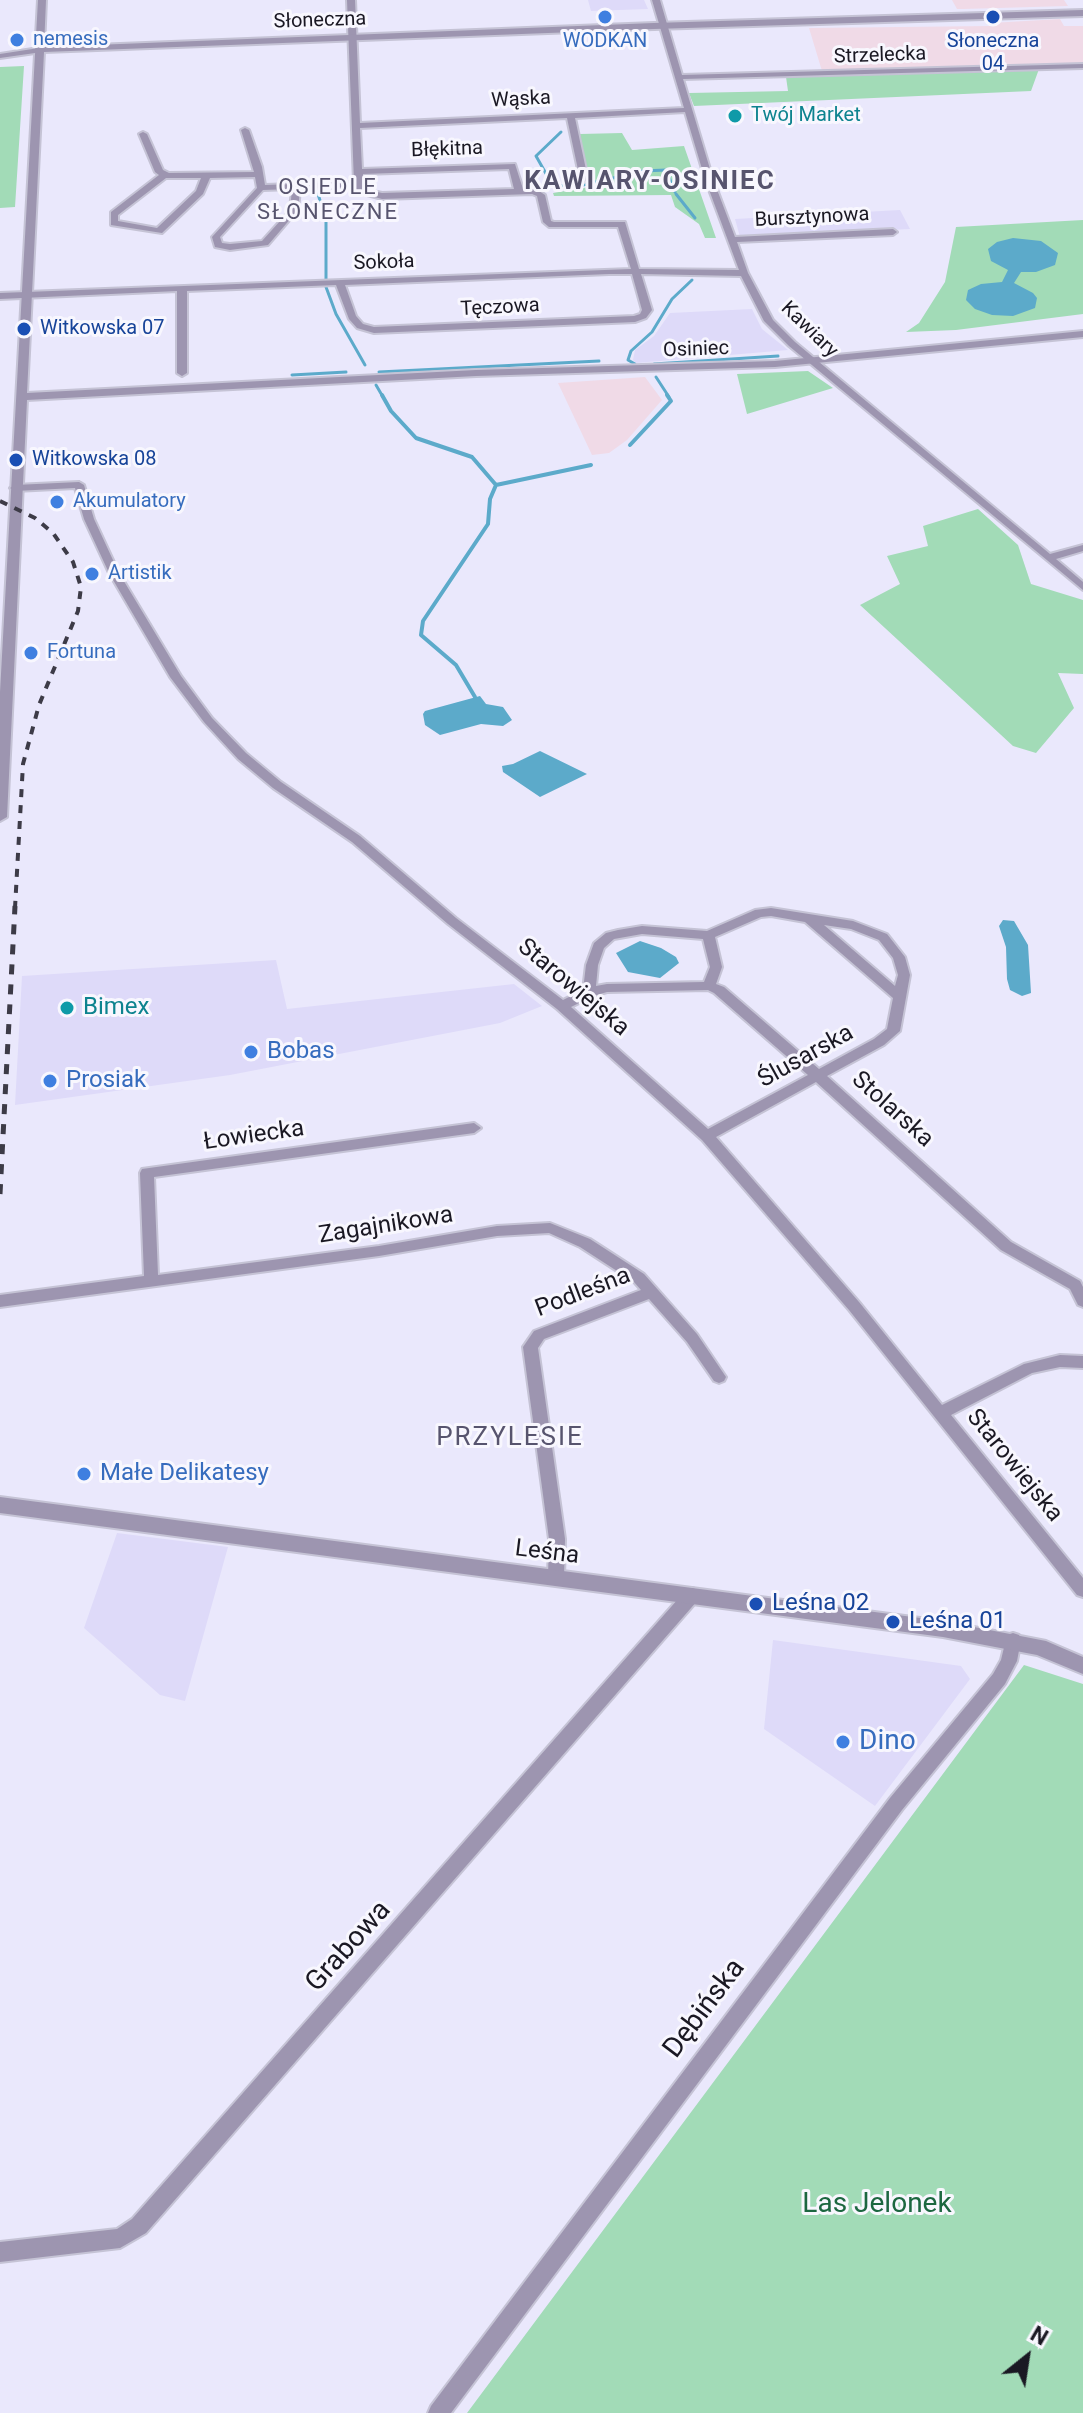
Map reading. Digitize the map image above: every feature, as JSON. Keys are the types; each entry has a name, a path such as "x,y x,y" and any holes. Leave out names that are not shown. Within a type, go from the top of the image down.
{"street":[{"path":"0,817 42,0"},
{"path":"351,0 360,189"},
{"name":"Kawiary","path":"656,0 686,110 744,273 769,321 1083,587"},
{"name":"Słoneczna","path":"39,50 664,25 1083,13"},
{"path":"0,56 39,50"},
{"name":"Strzelecka","path":"678,77 1083,66"},
{"name":"Wąska","path":"358,126 686,110"},
{"path":"571,116 584,179"},
{"path":"245,130 261,188"},
{"path":"143,134 159,172 164,175 206,177 259,174"},
{"name":"Błękitna","path":"358,172 512,166 519,190"},
{"path":"164,175 114,214 114,223 159,231 200,192 206,177"},
{"path":"296,187 294,210 265,243 242,247 218,245 216,237 261,188 296,187 360,189 382,196 519,190 541,195 547,222 552,225 622,224 636,272"},
{"name":"Bursztynowa","path":"732,240 893,232"},
{"name":"Sokoła","path":"0,296 636,272 744,273"},
{"name":"Tęczowa","path":"340,282 352,317 360,326 374,330 421,330 635,319 647,310 636,272"},
{"path":"182,289 182,373"},
{"name":"Osiniec","path":"20,395 814,362 1083,334"},
{"name":"Starowiejska","path":"15,488 79,485 102,552 137,614 189,696 230,744 277,785 356,839 452,921 562,1006 707,1136 854,1306 1083,1590"},
{"path":"1049,558 1083,548"},
{"name":"Ślusarska","path":"589,992 594,954 610,936 642,930 708,935 759,913 867,929 883,937 899,957 902,966 901,998 893,1031 707,1136"},
{"path":"808,918 901,998"},
{"path":"562,1006 589,992 607,988 709,986 716,967 708,935"},
{"name":"Stolarska","path":"709,986 719,990 818,1076 1006,1246 1079,1287 1083,1301"},
{"name":"Łowiecka","path":"151,1281 147,1173 474,1128"},
{"name":"Zagajnikowa","path":"0,1301 538,1227 561,1231 621,1265 652,1292 719,1377"},
{"name":"Podleśna","path":"556,1578 557,1539 530,1347 539,1335 652,1292"},
{"path":"940,1413 1029,1368 1060,1361 1083,1362"},
{"name":"Leśna","path":"0,1505 1013,1640 1065,1655 1083,1666"},
{"name":"Grabowa","path":"0,2252 120,2238 139,2226 692,1595"},
{"name":"Dębińska","path":"438,2413 896,1804 999,1679 1009,1661 1013,1640"}],"shaded area":[{"path":"588,0 644,0 648,9 591,11"},
{"path":"952,0 1064,0 1068,6 957,9"},
{"path":"1060,19 1064,26 1083,26 1083,65 822,71 809,28 991,26 991,23"},
{"path":"900,210 910,229 740,237 735,219"},
{"path":"752,309 762,329 788,350 636,363 633,360 635,350 654,336 670,313"},
{"path":"645,377 662,400 627,440 609,453 592,455 558,383"},
{"path":"276,960 287,1009 514,984 542,1006 500,1023 230,1075 15,1105 22,976"},
{"path":"117,1533 228,1547 185,1701 160,1695 84,1628"},
{"path":"773,1640 961,1666 970,1679 875,1806 764,1729"}],"green space":[{"path":"24,66 15,207 0,208 0,67"},
{"path":"1039,69 1031,91 694,106 689,93 788,91 786,77"},
{"path":"622,133 632,150 684,146 716,238 705,238 699,224 675,207 671,195 554,196 553,193 589,187 580,134"},
{"path":"1083,220 1083,314 956,330 906,332 919,323 945,282 956,227"},
{"path":"808,371 833,388 747,414 737,374"},
{"path":"978,509 1018,545 1031,584 1083,600 1083,674 1058,673 1074,708 1036,753 1013,746 860,605 900,584 887,556 928,546 923,526"},
{"name":"Las Jelonek","path":"1024,1665 1083,1684 1083,2413 467,2413"}],"water":[{"path":"1013,238 1041,241 1058,253 1055,265 1036,272 1021,272 1014,283 1033,293 1037,298 1035,308 1013,316 992,315 975,309 966,300 968,290 981,284 1002,282 1008,270 991,261 988,249 997,242"},
{"path":"480,696 486,704 503,707 512,720 503,726 481,724 440,735 425,725 425,711"},
{"path":"540,751 587,774 540,797 503,772 502,766"},
{"path":"1003,920 1014,921 1028,945 1031,993 1022,996 1010,990 1007,979 1006,947 999,926"},
{"path":"640,941 661,948 676,957 679,963 660,978 628,972 616,953"}],"waterway":[{"path":"561,132 536,156 553,186 583,185 643,171 666,170 675,192"},
{"path":"318,194 326,220 326,279"},
{"path":"676,194 695,218"},
{"path":"635,364 628,360 631,351 652,332 672,299 692,280"},
{"path":"326,287 336,314 365,365"},
{"path":"654,364 778,356"},
{"path":"379,372 599,361"},
{"path":"292,375 346,372"},
{"path":"656,377 669,397"},
{"path":"376,385 383,397"},
{"path":"382,395 391,411 416,438 472,457 496,485"},
{"path":"630,445 671,401 667,395"},
{"path":"496,485 591,465"},
{"path":"475,697 456,665 421,635 423,621 488,524 490,499 496,485"}],"railway":[{"path":"0,501 35,518 53,533 73,562 81,587 78,611 39,705 23,764 15,908"},
{"path":"0,1194 15,906"}],"place":[{"name":"WODKAN","path":"605,17"},
{"name":"Słoneczna 04","path":"993,17"},
{"name":"nemesis","path":"17,40"},
{"name":"Twój Market","path":"735,116"},
{"name":"Witkowska 07","path":"24,329"},
{"name":"Witkowska 08","path":"16,460"},
{"name":"Akumulatory","path":"57,502"},
{"name":"Artistik","path":"92,574"},
{"name":"Fortuna","path":"31,653"},
{"name":"Bimex","path":"67,1008"},
{"name":"Bobas","path":"251,1052"},
{"name":"Prosiak","path":"50,1081"},
{"name":"Małe Delikatesy","path":"84,1474"},
{"name":"Leśna 02","path":"756,1604"},
{"name":"Leśna 01","path":"893,1622"},
{"name":"Dino","path":"843,1742"}],"district":[{"name":"KAWIARY-OSINIEC","path":"650,182"},
{"name":"OSIEDLE SŁONECZNE","path":"328,200"},
{"name":"PRZYLESIE","path":"510,1438"}]}
